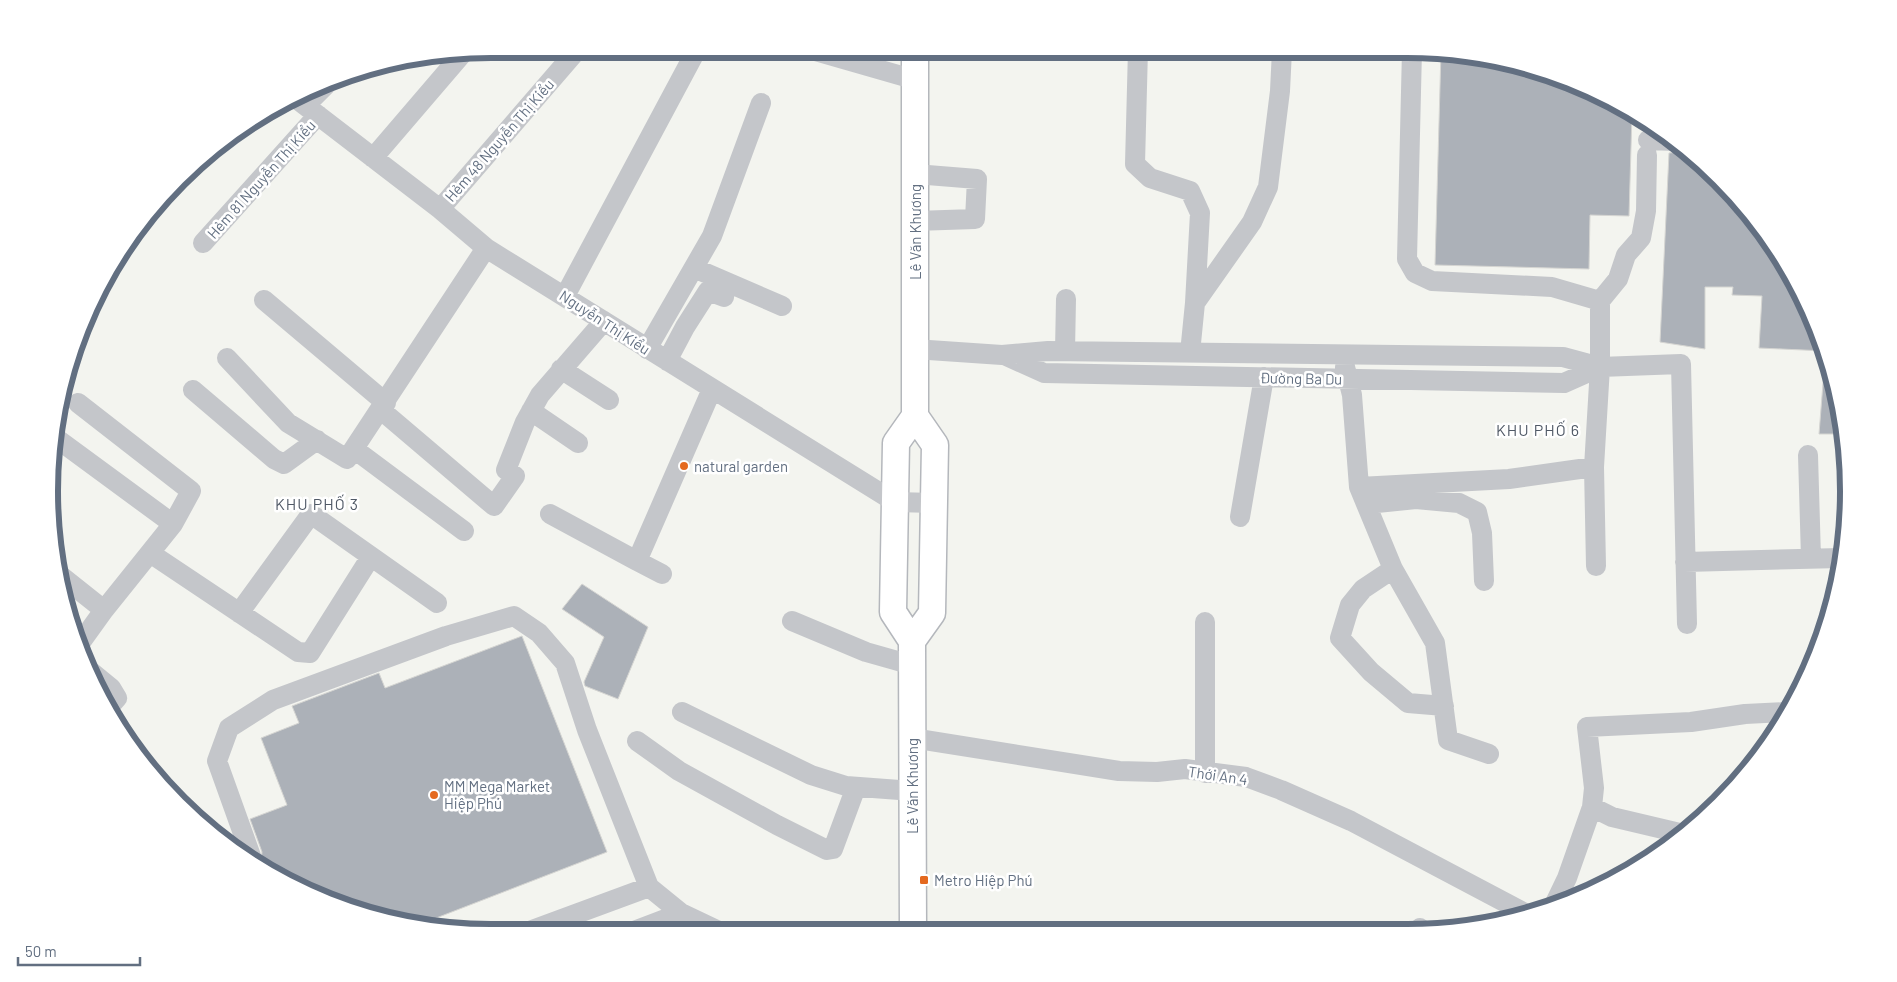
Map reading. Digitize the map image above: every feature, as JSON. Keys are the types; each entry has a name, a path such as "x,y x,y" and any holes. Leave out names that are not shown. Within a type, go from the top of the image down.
{"main road":[{"name":"Lê Văn Khương","path":"915,58 915,416"},
{"path":"915,416 935,445 932,613 912,653 893,612 896,443 915,416"},
{"name":"Lê Văn Khương","path":"912,653 912,924"}],"street":[{"name":"Hẻm 48 Nguyễn Thị Kiểu","path":"440,209 570,58"},
{"path":"565,296 692,58"},
{"path":"839,58 916,80"},
{"path":"1138,58 1135,164 1150,178 1190,191 1200,213 1190,353"},
{"path":"1195,303 1252,222 1268,188 1280,90 1282,58"},
{"path":"1412,58 1407,259 1414,273 1432,281 1552,287 1600,301"},
{"path":"373,158 458,59"},
{"name":"Hẻm 81 Nguyễn Thị Kiểu","path":"203,243 319,93"},
{"path":"647,349 712,236 761,103"},
{"name":"Nguyễn Thị Kiểu","path":"307,107 440,209 486,248 895,502"},
{"path":"1596,566 1594,467 1600,367 1600,301 1618,278 1626,255 1641,238 1646,211 1648,141 1661,141"},
{"path":"915,174 977,179 975,219 915,221"},
{"path":"227,358 288,423 348,459 486,248"},
{"path":"694,268 782,306"},
{"path":"667,362 685,327 708,291 724,297"},
{"path":"1065,351 1066,299"},
{"path":"264,300 494,506 515,476 506,470 531,411 540,395 604,321"},
{"name":"Đường Ba Du","path":"914,349 1002,355 1065,351 1342,356 1563,357 1600,367 1681,364 1685,562"},
{"name":"Đường Ba Du","path":"1002,355 1044,373 1564,383 1600,367"},
{"path":"1342,356 1355,422 1363,496 1393,569 1435,643 1448,740 1489,754"},
{"path":"561,369 609,400"},
{"path":"1240,517 1264,377"},
{"path":"637,561 712,389"},
{"path":"193,390 274,459 284,464 317,440"},
{"path":"78,402 191,491 173,524 84,638"},
{"path":"531,411 578,443"},
{"path":"60,441 173,524"},
{"path":"354,449 464,531"},
{"path":"1808,455 1811,558"},
{"path":"1363,496 1594,467"},
{"path":"1363,496 1416,498 1459,503 1477,512 1482,533 1484,581"},
{"path":"895,502 934,503"},
{"path":"239,613 311,514 370,558 437,603"},
{"path":"550,514 662,574"},
{"path":"150,553 298,652 310,653 370,558"},
{"path":"1687,624 1685,562 1834,558"},
{"path":"1393,569 1363,588 1350,604 1340,638 1371,672 1408,703 1444,706"},
{"path":"67,581 104,610"},
{"path":"249,850 217,761 230,728 273,700 446,636 514,616 539,633 565,663 587,730 649,887 681,913 704,924"},
{"path":"792,621 866,652 912,653"},
{"path":"1205,622 1205,773"},
{"path":"101,680 110,688 117,698 113,703"},
{"path":"682,712 811,775 846,786 913,791"},
{"path":"1558,897 1568,878 1592,807 1594,788 1587,727 1690,722 1745,714 1778,712"},
{"name":"Thới An 4","path":"912,738 1119,771 1157,772 1185,770 1246,777 1281,790 1359,825 1519,910"},
{"path":"637,741 679,771 827,850 833,849 856,787"},
{"path":"1592,807 1612,817 1674,832"},
{"path":"548,924 649,887"},
{"path":"652,924 681,913"}],"building":[{"path":"1441,59 1463,61 1518,72 1572,90 1632,121 1629,216 1590,215 1589,269 1435,265"},
{"path":"1677,152 1713,184 1750,227 1795,299 1807,325 1816,351 1759,348 1762,296 1732,295 1733,287 1705,287 1705,349 1660,342 1669,153"},
{"path":"1824,375 1835,434 1819,434"},
{"path":"582,584 648,627 618,699 585,686 584,682 604,637 562,609"},
{"name":"MM Mega Market Hiệp Phú","path":"522,636 607,852 430,920 379,910 325,892 299,880 261,858 262,852 250,819 287,805 261,738 299,723 292,706 379,673 385,688"}],"place":[{"name":"natural garden","path":"684,466"},
{"name":"MM Mega Market Hiệp Phú","path":"434,795"},
{"name":"Metro Hiệp Phú","path":"924,880"}],"district":[{"name":"KHU PHỐ 6","path":"1538,429"},
{"name":"KHU PHỐ 3","path":"317,503"}]}
